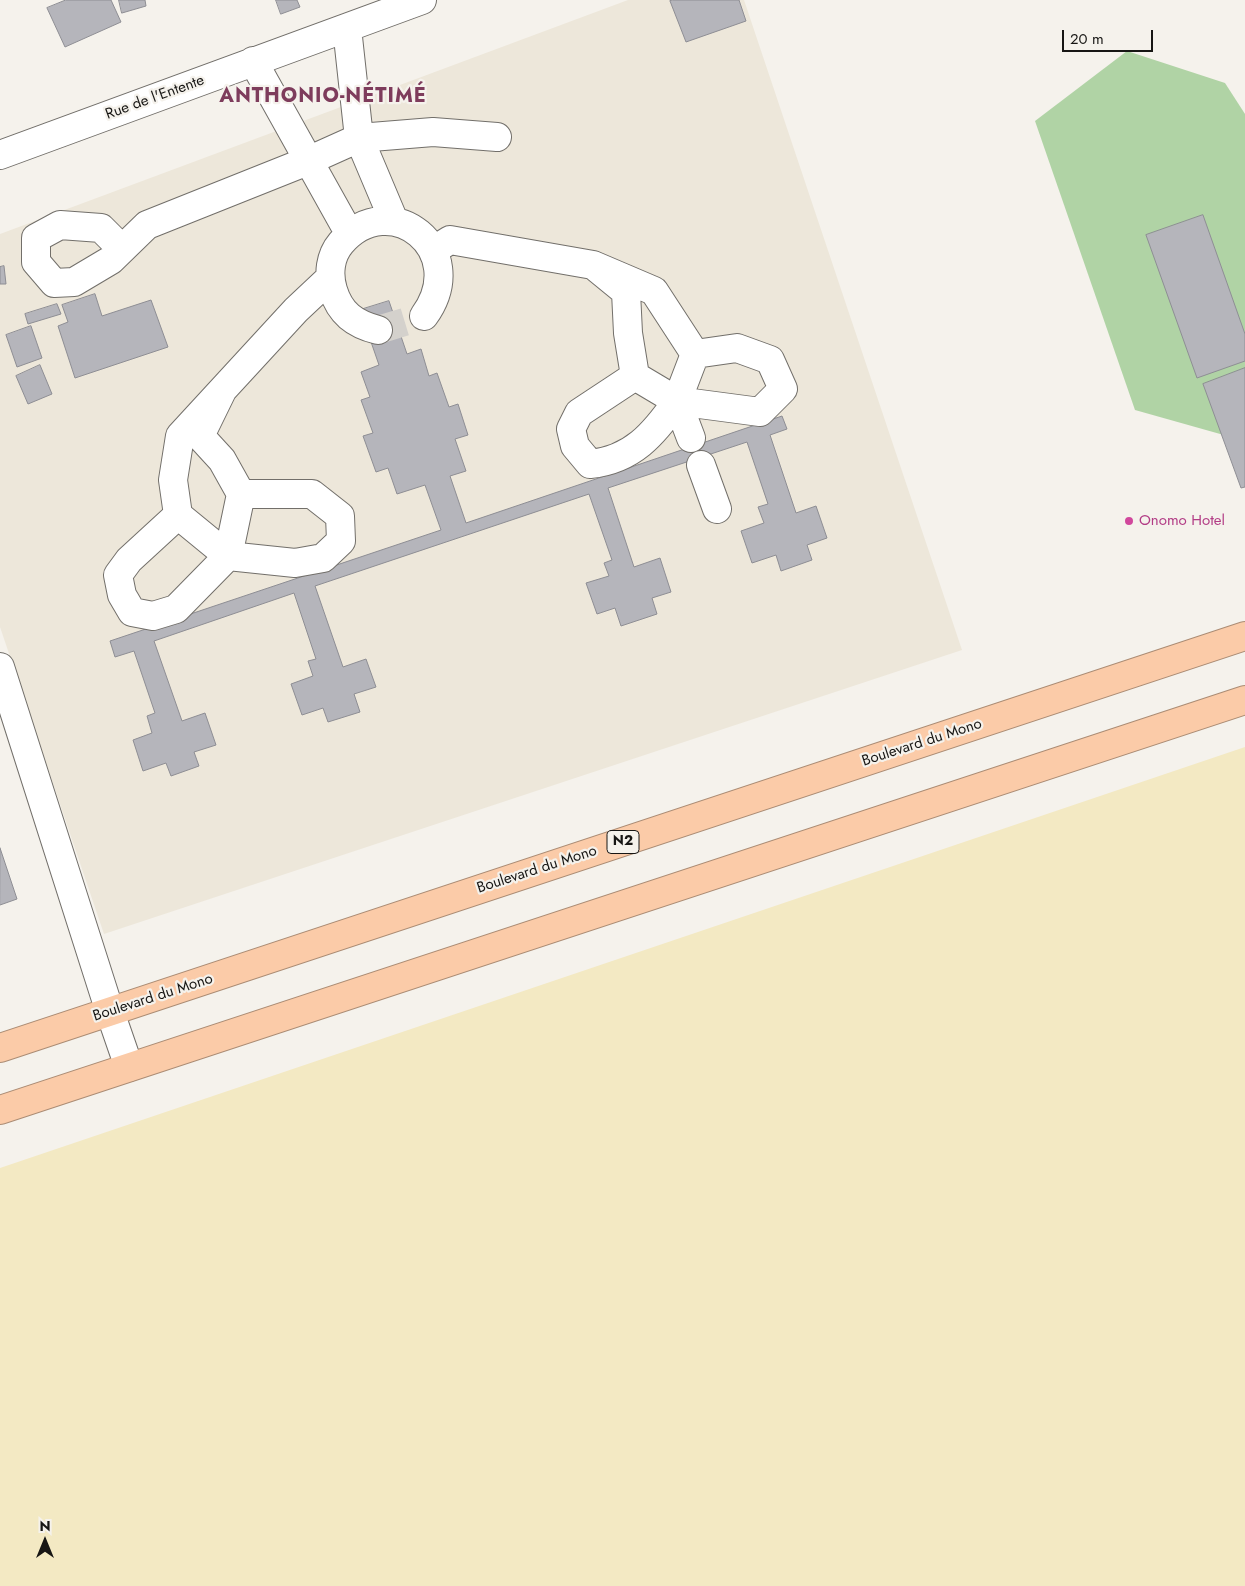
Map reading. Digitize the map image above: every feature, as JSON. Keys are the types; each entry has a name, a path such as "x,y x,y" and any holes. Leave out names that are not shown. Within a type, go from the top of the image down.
{"highway":[{"name":"Boulevard du Mono","path":"0,1048 1245,636"},
{"path":"0,1110 1245,700"}],"street":[{"name":"Rue de l'Entente","path":"0,155 422,0"},
{"path":"347,28 360,138 394,221"},
{"path":"254,61 349,234"},
{"path":"122,249 147,226 360,138 433,132 497,137"},
{"path":"378,330 362,326 349,318 337,303 329,279 332,260 337,248 349,234 372,222 394,221 412,228 422,235 434,250 440,280 431,306 424,316"},
{"path":"434,250 450,240 593,265 654,291 695,354"},
{"path":"593,265 626,292 628,333 635,376"},
{"path":"241,494 312,494 340,516 341,541 323,558 295,563 228,556 178,515 172,480 180,436 296,310 329,279"},
{"path":"635,376 678,401 760,412 783,389 770,360 737,348 695,354"},
{"path":"635,376 578,413 572,429 576,446 590,464 609,462 632,452 664,420 678,401 695,354"},
{"path":"178,515 129,560 118,575 122,595 132,612 153,616 176,610 228,556 241,494 222,460 200,436 222,391"},
{"path":"678,401 691,438"},
{"path":"701,465 717,509"},
{"path":"0,667 129,1067"}],"shaded area":[{"path":"628,0 744,0 962,650 104,934 0,627 0,234"}],"green space":[{"path":"1127,51 1225,83 1245,114 1245,441 1135,410 1035,121"}],"sand":[{"path":"1245,747 1245,1586 0,1586 0,1168"}],"building":[{"path":"66,0 111,0 121,22 65,47 47,8"},
{"path":"119,0 145,0 146,6 122,13"},
{"path":"276,0 297,0 300,7 281,14"},
{"path":"739,0 746,21 686,42 670,1"},
{"path":"1203,215 1245,334 1245,361 1197,378 1146,235"},
{"path":"4,266 6,284 0,284 0,267"},
{"path":"95,294 102,316 151,300 168,347 75,378 58,326 68,322 62,305"},
{"path":"389,301 407,354 421,349 429,376 437,373 449,407 458,404 468,435 455,439 466,471 450,476 466,523 782,416 787,429 770,435 796,513 816,506 827,538 807,545 812,560 781,571 776,555 752,563 741,531 764,523 758,507 768,504 747,442 608,488 634,567 660,558 671,592 652,598 657,614 621,626 615,608 597,614 586,583 609,576 604,563 612,560 589,494 315,586 343,667 366,659 376,687 354,694 360,712 328,722 323,708 302,715 291,684 313,676 308,661 316,659 294,593 154,641 182,721 205,713 216,745 194,752 199,766 171,776 166,763 143,771 133,740 152,733 147,716 155,713 134,651 115,657 110,641 441,530 425,485 397,494 388,468 376,472 363,436 373,433 361,400 370,397 361,372 379,365 360,310"},
{"path":"57,304 61,314 28,324 25,314"},
{"path":"31,326 42,358 17,367 6,335"},
{"path":"40,365 52,394 28,404 16,376"},
{"path":"1245,368 1245,487 1241,488 1203,384"},
{"path":"0,848 17,899 0,905"}],"tunnel":[{"path":"378,330 424,316"}],"place":[{"name":"Onomo Hotel","path":"1129,521"}],"district":[{"name":"ANTHONIO-NÉTIMÉ","path":"323,97"}]}
